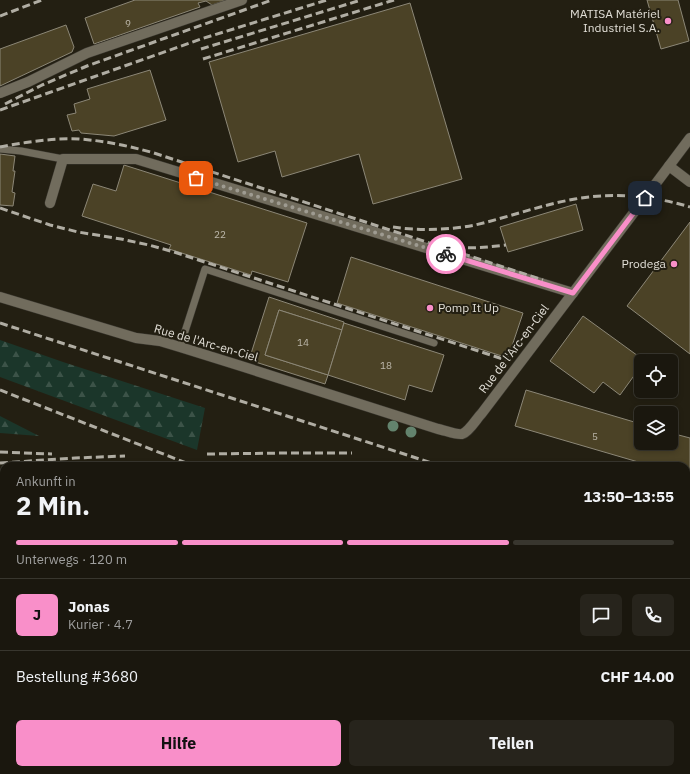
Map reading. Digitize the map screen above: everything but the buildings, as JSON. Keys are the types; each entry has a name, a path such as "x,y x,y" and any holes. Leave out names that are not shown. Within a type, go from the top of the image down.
{"street":[{"path":"0,93 28,82 87,53 242,0"},
{"path":"573,293 690,138"},
{"path":"50,203 63,159"},
{"name":"Rue de l'Arc-en-Ciel","path":"0,297 136,338 160,341 438,429 462,434 468,431 573,293 136,159 63,159"},
{"path":"669,166 690,182"}],"lane":[{"path":"0,149 21,151 63,159"},
{"path":"180,347 205,269 434,343"}],"green space":[{"path":"0,340 205,408 197,450 0,377"},
{"path":"0,416 39,436 0,433"}],"railway":[{"path":"0,16 42,0"},
{"path":"5,104 42,85 87,66 272,0"},
{"path":"0,110 201,39 327,0"},
{"path":"201,49 361,0"},
{"path":"203,59 394,0"},
{"path":"0,147 59,139 79,139 136,148 543,280"},
{"path":"393,227 424,229 465,227 537,208 589,197 633,196 662,200 690,207"},
{"path":"0,208 50,225 78,232 149,245 174,252 506,360"},
{"path":"456,247 475,248 506,245"},
{"path":"0,323 429,462"},
{"path":"0,390 184,462"},
{"path":"0,452 52,454"},
{"path":"207,454 352,453"},
{"path":"15,462 125,456"}],"way so far":[{"path":"196,178 446,254"}],"place":[{"name":"MATISA Matériel Industriel S.A.","path":"668,21"},
{"name":"Prodega","path":"674,264"},
{"name":"Pomp It Up","path":"430,308"}],"route":[{"path":"446,254 573,293 645,198"}]}
